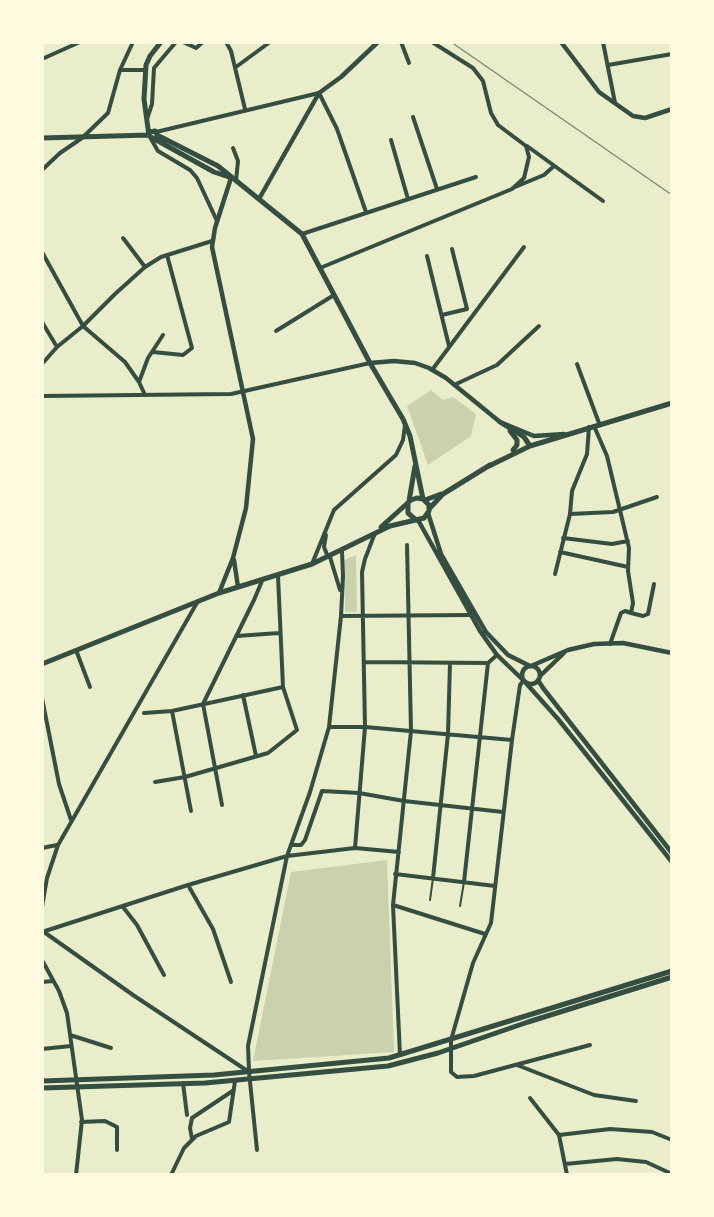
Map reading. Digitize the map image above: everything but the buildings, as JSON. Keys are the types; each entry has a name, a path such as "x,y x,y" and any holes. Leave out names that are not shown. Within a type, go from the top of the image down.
{"main road":[{"path":"153,135 147,120 144,99 146,70 150,56 161,42"},
{"path":"259,199 319,93 341,78 370,44 378,42"},
{"path":"561,42 599,92 615,104 639,118 672,109"},
{"path":"42,138 153,135 218,166 302,234 405,425 410,436 424,499 441,554 486,632 508,655 539,670 539,678 672,853"},
{"path":"219,593 233,558 246,508 253,439 219,285 212,241 234,180"},
{"path":"370,363 394,361 415,363 432,370 516,436 517,445 513,450"},
{"path":"375,532 414,498 424,499 443,494 513,450 672,403"},
{"path":"500,422 534,436 564,434"},
{"path":"500,422 524,437 529,444"},
{"path":"488,466 529,444"},
{"path":"416,458 408,513 417,520 470,615 497,655 558,719 672,862"},
{"path":"42,664 219,593 312,564 394,524 424,518 443,494"},
{"path":"233,558 238,587"},
{"path":"524,681 522,670 580,646 623,643 672,653"},
{"path":"524,681 533,684 553,662 568,650"},
{"path":"42,1081 182,1077 389,1058 672,971"},
{"path":"42,1088 235,1081 388,1066 672,977"}],"street":[{"path":"42,58 80,42"},
{"path":"42,170 60,153 82,138 108,113 126,52 133,42"},
{"path":"147,120 152,104 154,68 176,42"},
{"path":"183,42 196,48 203,42"},
{"path":"226,42 236,67 245,109"},
{"path":"236,67 270,42"},
{"path":"401,42 409,63"},
{"path":"432,42 473,68 483,81 491,113 498,125 603,201"},
{"path":"603,42 615,104"},
{"path":"608,65 672,54"},
{"path":"120,70 146,70"},
{"path":"217,222 197,178 190,170 158,151 153,135 245,109 319,93 337,129 366,212"},
{"path":"413,117 437,189"},
{"path":"391,140 408,199"},
{"path":"512,189 524,178 526,172 529,157 526,146"},
{"path":"233,148 238,161 234,180"},
{"path":"320,268 512,189 544,175 554,166"},
{"path":"302,234 477,177"},
{"path":"123,238 145,267"},
{"path":"42,364 57,347 83,327 145,267 167,255 212,241"},
{"path":"432,370 524,247"},
{"path":"452,249 467,309 474,314"},
{"path":"42,252 83,327 125,362 145,395"},
{"path":"153,352 183,355 192,348 167,255"},
{"path":"427,256 449,346"},
{"path":"276,331 334,295"},
{"path":"442,315 467,309"},
{"path":"42,322 57,347"},
{"path":"454,385 497,364 539,326"},
{"path":"139,382 148,358 163,335"},
{"path":"42,396 231,394 370,363"},
{"path":"577,364 594,425 607,456 628,541 628,567 633,603 631,613"},
{"path":"312,564 334,510 396,455 403,440 405,425"},
{"path":"555,574 570,514 572,491 594,425"},
{"path":"570,514 602,514 657,497"},
{"path":"327,529 324,547 341,593"},
{"path":"355,848 365,727 363,567 375,532"},
{"path":"563,538 612,544 628,541"},
{"path":"400,1056 393,905 411,731 407,545"},
{"path":"257,1150 249,1072 250,1036 287,856 310,792 329,727 343,576 342,551"},
{"path":"560,552 628,567"},
{"path":"155,782 186,777 274,750 297,730 283,687 278,576"},
{"path":"222,805 203,704 262,581"},
{"path":"610,644 620,614 625,611 643,616 648,614 654,584"},
{"path":"42,907 43,891 58,844 198,601"},
{"path":"340,616 470,615"},
{"path":"236,636 279,633"},
{"path":"76,650 90,687"},
{"path":"460,906 488,663 497,655"},
{"path":"364,662 488,663"},
{"path":"430,900 448,734 450,663"},
{"path":"524,681 520,685 512,740 490,923 473,963 451,1040 451,1072 457,1077 474,1076 590,1045"},
{"path":"144,713 172,711 283,687"},
{"path":"243,695 256,756"},
{"path":"42,698 59,784 71,821"},
{"path":"172,711 191,811"},
{"path":"329,727 365,727 512,740"},
{"path":"291,845 300,845 305,840 322,791 359,793 404,801 503,812"},
{"path":"42,848 58,844"},
{"path":"43,932 287,856 355,848 399,852"},
{"path":"395,874 495,886"},
{"path":"188,885 213,929 231,982"},
{"path":"393,905 485,934"},
{"path":"123,907 137,925 164,975"},
{"path":"43,932 249,1072"},
{"path":"42,960 67,1013 81,1122 76,1175"},
{"path":"42,982 53,981"},
{"path":"70,1035 111,1048"},
{"path":"42,1049 71,1046"},
{"path":"516,1065 594,1095 636,1101"},
{"path":"171,1175 184,1148 196,1136 229,1122 235,1081"},
{"path":"183,1083 187,1115"},
{"path":"192,1140 190,1128 192,1118 234,1089"},
{"path":"530,1098 559,1136 567,1175"},
{"path":"81,1122 105,1121 117,1127 117,1150"},
{"path":"559,1136 610,1130 652,1132 672,1140"},
{"path":"565,1164 617,1159 646,1162 672,1174"}],"green space":[{"path":"431,390 443,400 453,397 476,414 471,436 428,465 407,406"},
{"path":"356,555 357,612 345,612 344,560"},
{"path":"387,860 394,1052 253,1061 291,872"}],"railway":[{"path":"451,42 672,195"}]}
